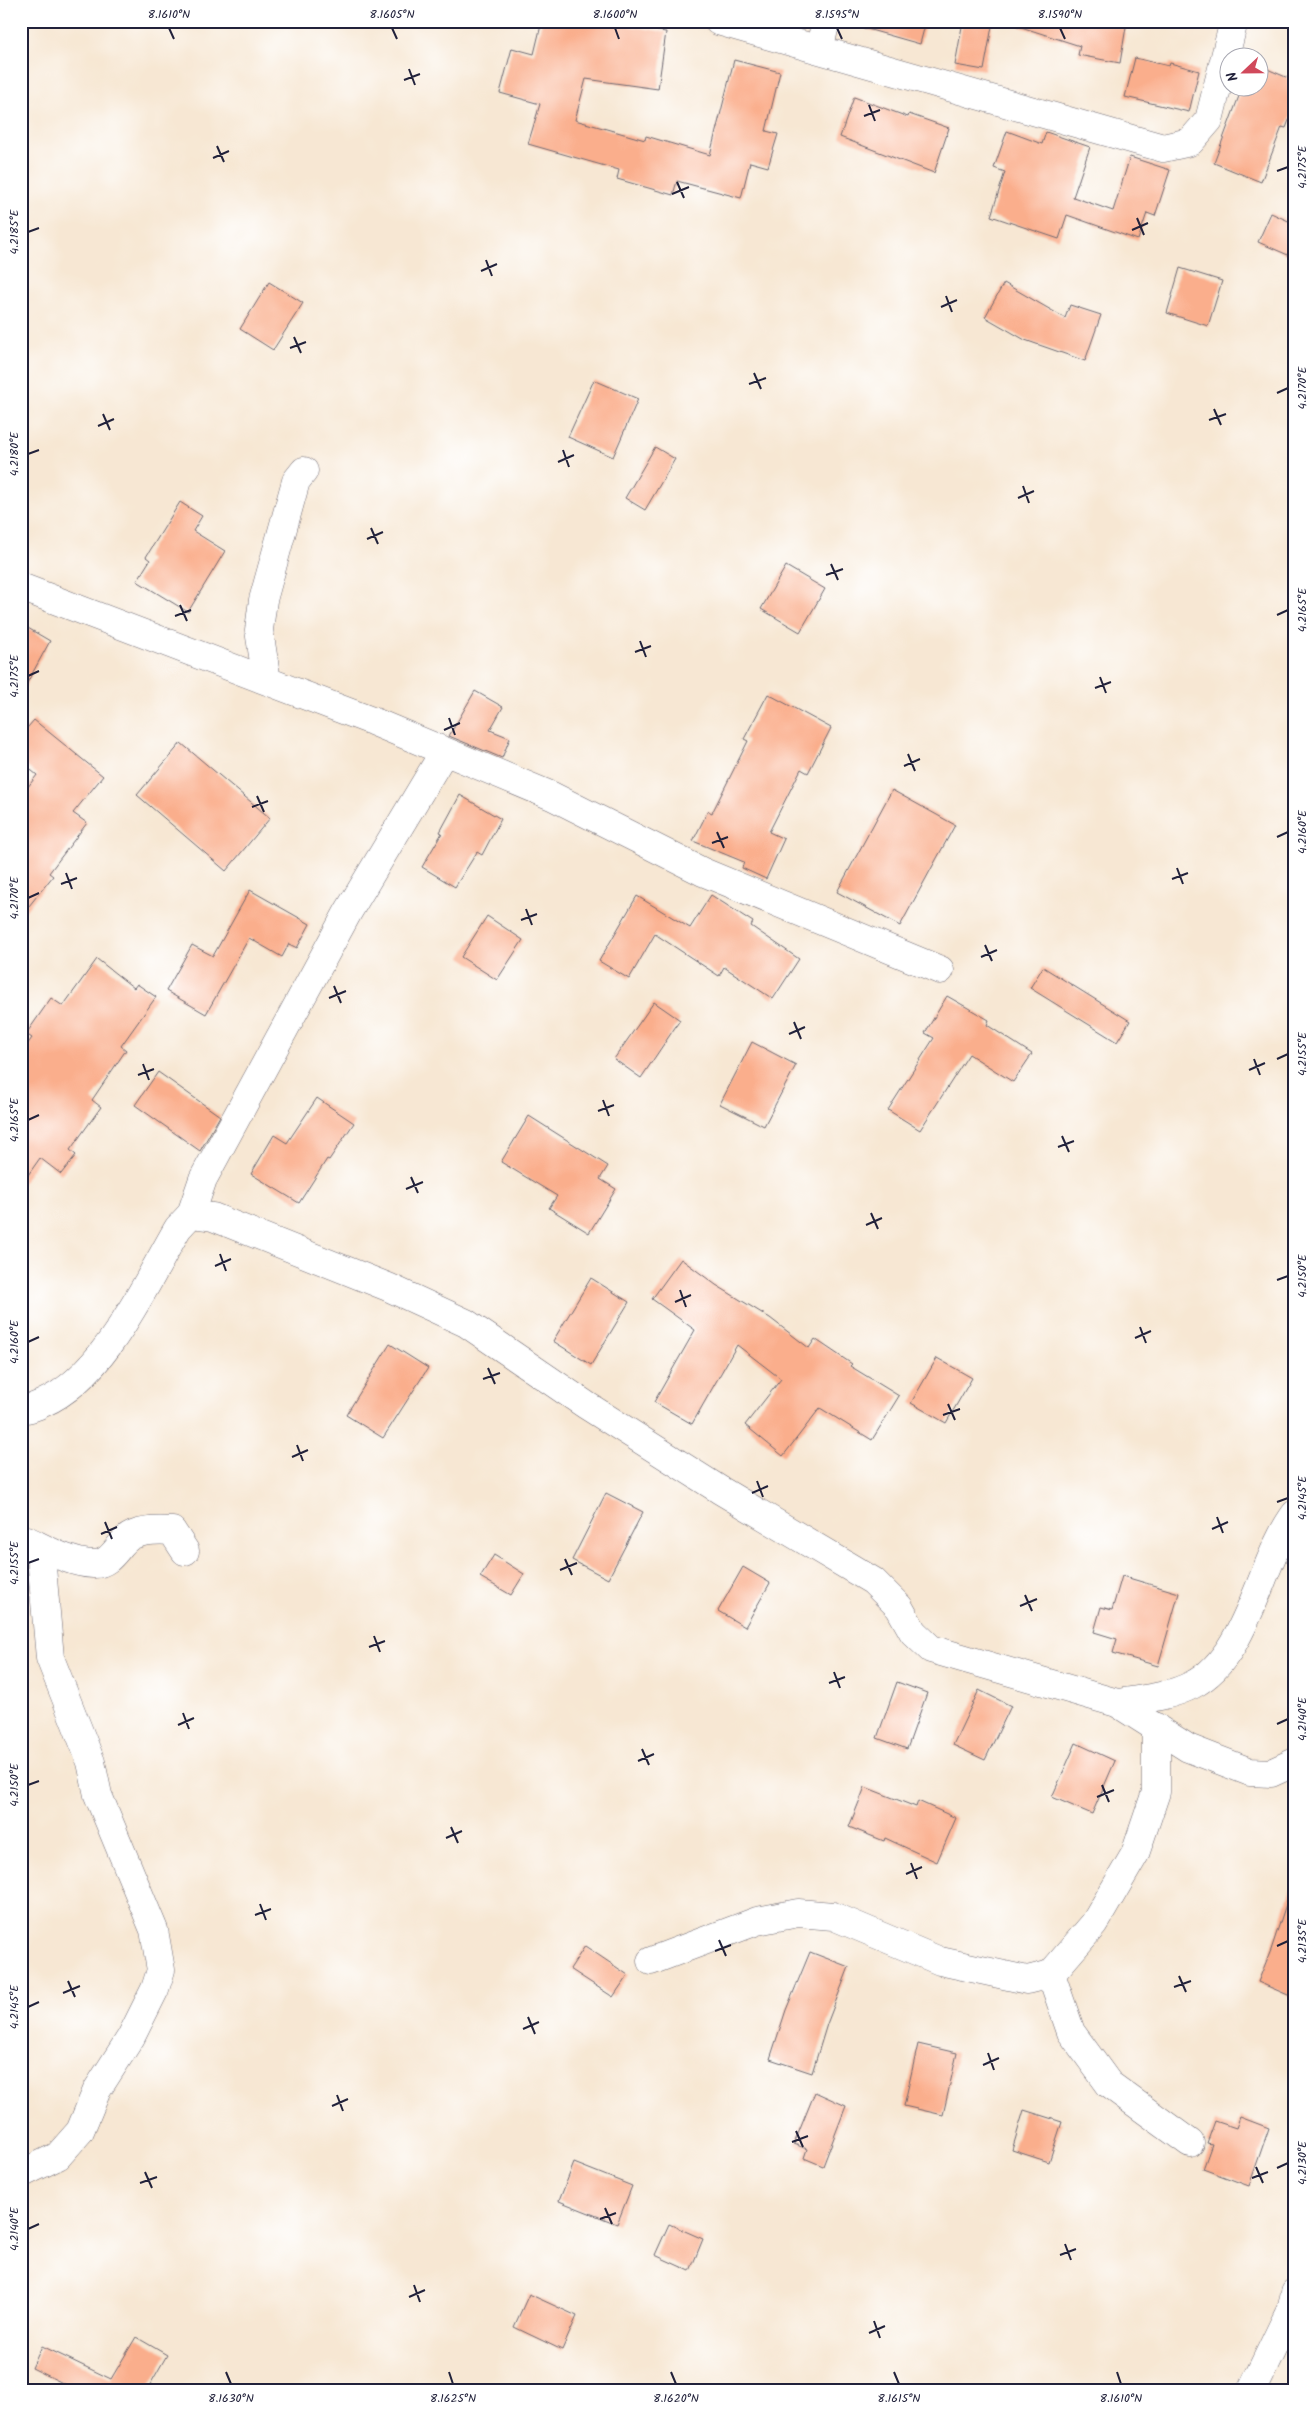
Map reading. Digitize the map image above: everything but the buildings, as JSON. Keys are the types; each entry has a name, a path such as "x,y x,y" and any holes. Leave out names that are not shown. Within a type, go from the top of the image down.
{"street":[{"path":"718,21 1163,148 1190,142 1209,120 1234,21"},
{"path":"819,50 826,21"},
{"path":"267,680 259,630 263,600 296,481 304,471"},
{"path":"21,587 267,680 552,796 703,872 940,970"},
{"path":"21,1409 27,1409 51,1399 73,1385 107,1349 178,1228 191,1214 203,1179 348,912 444,752"},
{"path":"191,1214 213,1216 379,1284 466,1323 594,1410 720,1490 873,1581 899,1607 914,1632 931,1649 1117,1703 1188,1748 1250,1772 1271,1773 1295,1762"},
{"path":"1117,1703 1164,1695 1192,1685 1218,1665 1241,1628 1273,1550 1284,1529 1295,1514"},
{"path":"21,2174 58,2156 80,2131 97,2090 131,2037 155,1989 161,1970 154,1930 98,1795 91,1762 50,1658 41,1556 21,1538 67,1558 95,1564 113,1556 131,1536 154,1530 172,1531 185,1551"},
{"path":"652,1961 757,1921 798,1913 833,1916 940,1961 1027,1980 1051,1974 1094,1924 1135,1854 1156,1792 1156,1727"},
{"path":"1051,1974 1071,2032 1109,2084 1190,2143"},
{"path":"1252,2390 1292,2307 1295,2292"}]}
